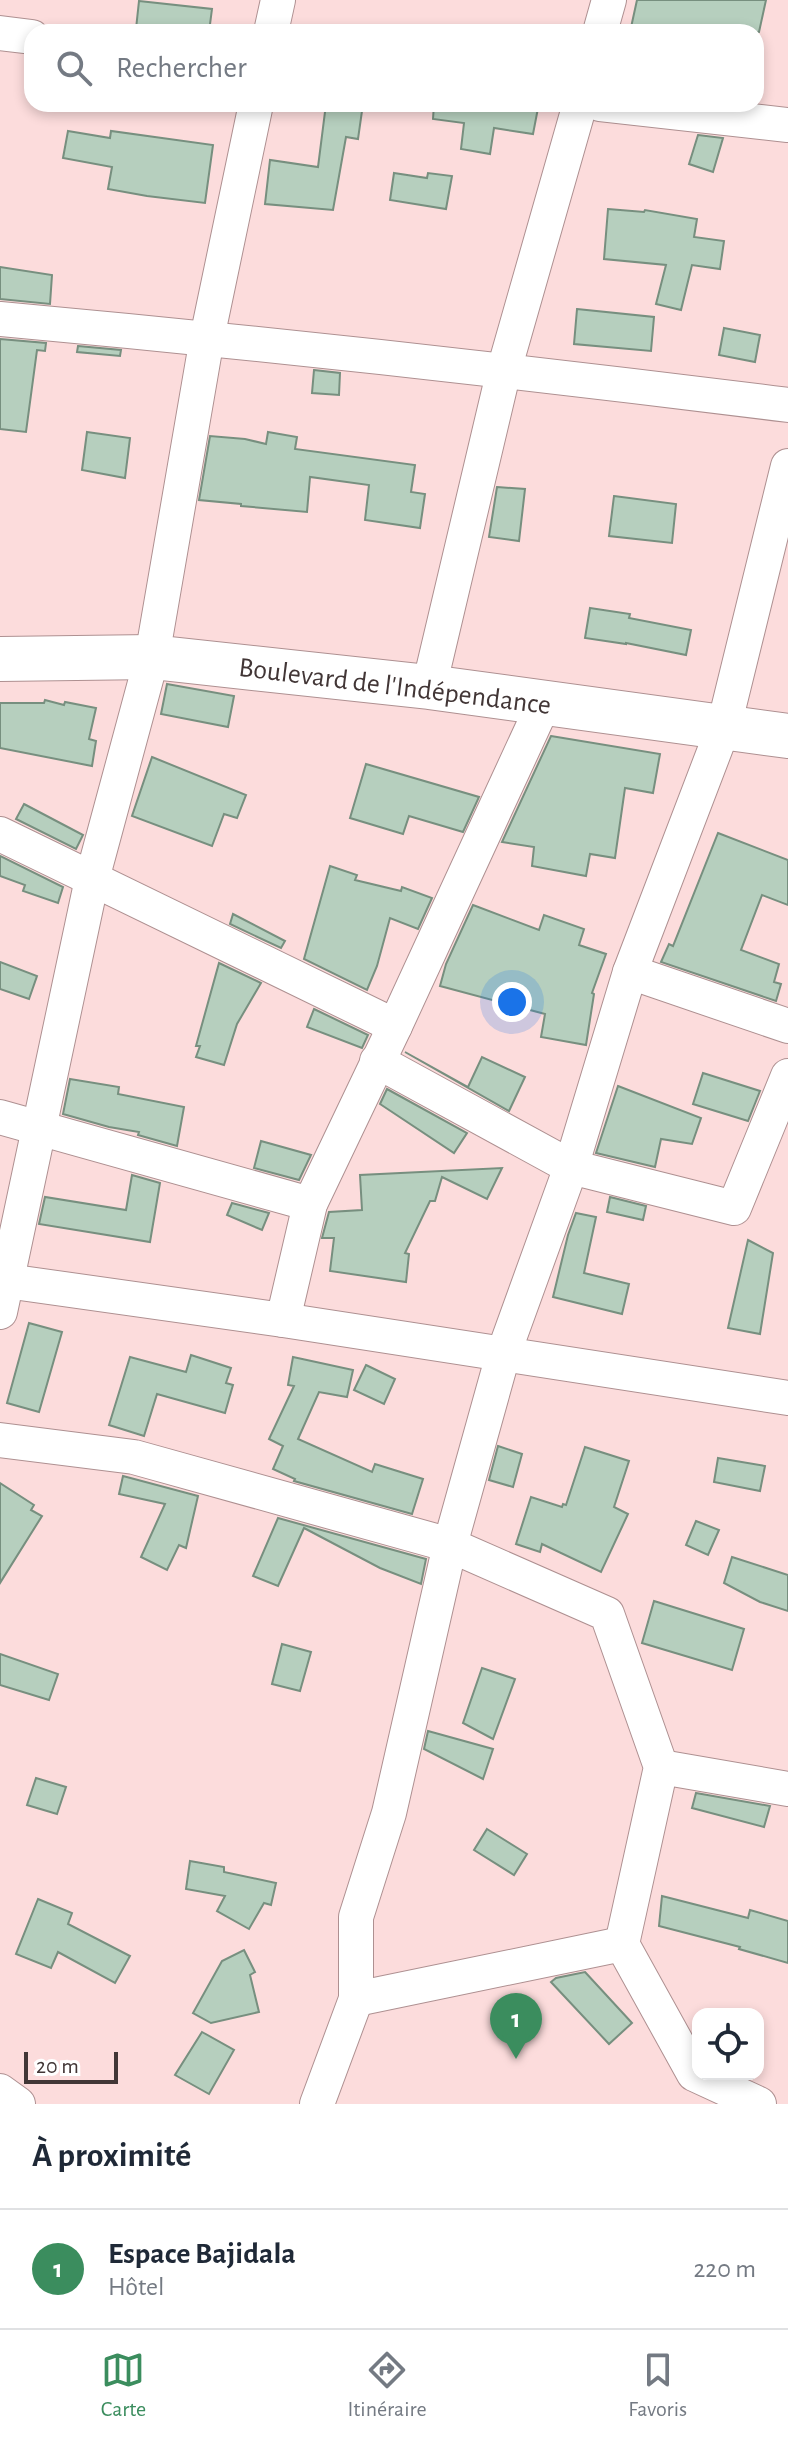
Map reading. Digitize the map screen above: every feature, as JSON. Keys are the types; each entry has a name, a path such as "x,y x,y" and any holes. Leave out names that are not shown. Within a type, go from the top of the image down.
{"highway":[{"name":"Boulevard de l'Indépendance","path":"0,659 152,657 429,687 788,736"}],"street":[{"path":"273,24 278,0"},
{"path":"602,24 609,0"},
{"path":"0,33 24,36"},
{"path":"254,112 207,338 152,657 92,879 2,1291 283,1320 788,1398"},
{"path":"429,687 504,370 578,112"},
{"path":"672,112 788,125"},
{"path":"0,319 504,370 788,405"},
{"path":"317,2104 356,1999 356,1917 389,1813 450,1545 503,1355 571,1167 630,972 724,726 788,466"},
{"path":"283,1320 310,1204 544,703"},
{"path":"0,834 395,1026"},
{"path":"630,972 788,1026"},
{"path":"377,1061 571,1167 734,1208 788,1076"},
{"path":"0,1117 310,1204"},
{"path":"0,1440 134,1457 450,1545 607,1614 661,1767 622,1944 694,2074 759,2104"},
{"path":"661,1767 788,1789"},
{"path":"356,1999 622,1944"},
{"path":"0,2091 18,2104"}],"building":[{"path":"637,0 766,0 761,24 632,24"},
{"path":"139,1 212,9 210,24 137,24"},
{"path":"325,112 362,112 358,139 346,137 333,210 265,204 270,160 318,167"},
{"path":"433,112 537,112 533,134 494,128 490,154 461,149 464,123 433,119"},
{"path":"68,131 110,138 111,131 213,145 205,203 108,189 112,167 63,158"},
{"path":"698,135 723,138 713,172 689,164"},
{"path":"394,173 427,178 428,173 452,176 446,209 390,200"},
{"path":"608,209 645,210 697,219 694,237 724,241 720,269 692,265 681,310 656,304 666,265 604,259"},
{"path":"0,267 52,275 50,304 0,299"},
{"path":"577,309 654,317 651,351 574,344"},
{"path":"724,328 760,335 755,362 719,355"},
{"path":"0,339 46,343 45,351 37,350 26,432 0,429"},
{"path":"78,346 121,350 120,356 77,352"},
{"path":"314,370 340,373 339,395 312,393"},
{"path":"87,432 130,438 125,478 82,470"},
{"path":"268,432 297,437 295,449 415,465 411,492 425,494 420,528 365,520 369,485 310,477 307,512 199,500 210,436 266,444"},
{"path":"497,487 525,489 519,541 489,537"},
{"path":"614,496 676,504 672,543 609,536"},
{"path":"590,608 630,614 629,618 691,630 686,655 585,638"},
{"path":"167,684 234,696 228,727 161,714"},
{"path":"45,700 96,708 89,739 96,741 92,766 0,748 0,703 44,703"},
{"path":"551,736 660,754 653,793 625,788 615,858 590,854 586,876 532,866 534,847 502,842"},
{"path":"152,757 246,795 237,818 224,814 212,846 132,816"},
{"path":"366,764 479,797 463,832 409,816 403,834 350,818"},
{"path":"24,804 83,835 76,849 16,819"},
{"path":"718,833 788,860 788,905 762,895 741,950 779,964 774,982 781,984 776,1001 661,962 669,944 673,946"},
{"path":"0,856 63,887 58,903 23,891 25,885 0,876"},
{"path":"330,866 357,875 355,880 401,891 402,887 432,898 418,929 390,918 367,990 304,959"},
{"path":"473,905 539,930 544,915 584,929 579,945 606,954 592,993 586,1045 541,1037 545,1014 440,986 446,964"},
{"path":"233,914 285,941 281,948 230,924"},
{"path":"0,962 37,976 29,999 0,989"},
{"path":"219,963 261,983 237,1024 224,1065 196,1057 200,1046 196,1046"},
{"path":"314,1009 368,1035 362,1048 307,1027"},
{"path":"405,1052 468,1087 482,1057 525,1077 509,1111"},
{"path":"703,1073 760,1091 748,1121 693,1104"},
{"path":"70,1079 119,1087 118,1094 184,1107 177,1146 138,1135 139,1132 63,1114"},
{"path":"618,1086 701,1118 692,1144 661,1139 655,1167 596,1153"},
{"path":"387,1089 467,1133 454,1153 380,1104"},
{"path":"261,1141 311,1155 299,1180 254,1168"},
{"path":"502,1168 487,1199 442,1177 435,1201 430,1201 405,1253 409,1254 406,1282 330,1271 334,1238 322,1238 329,1212 362,1210 360,1175"},
{"path":"132,1175 160,1183 150,1242 39,1224 45,1197 126,1210"},
{"path":"610,1197 646,1206 643,1220 607,1212"},
{"path":"232,1203 269,1213 262,1230 227,1215"},
{"path":"576,1213 596,1217 584,1273 629,1284 622,1314 553,1297"},
{"path":"748,1240 773,1253 760,1334 728,1328"},
{"path":"29,1323 62,1332 39,1412 7,1403"},
{"path":"191,1355 231,1368 226,1383 233,1385 225,1413 157,1394 144,1436 109,1425 130,1357 186,1372"},
{"path":"293,1357 353,1370 347,1397 319,1392 298,1439 372,1472 375,1464 423,1479 412,1514 294,1481 273,1469 283,1446 269,1439 294,1386 288,1385"},
{"path":"366,1365 395,1379 384,1404 354,1390"},
{"path":"498,1446 522,1454 513,1487 489,1480"},
{"path":"585,1447 629,1461 614,1507 628,1514 601,1572 542,1544 540,1552 516,1544 531,1497 562,1507 566,1505"},
{"path":"718,1458 765,1466 760,1491 714,1482"},
{"path":"123,1476 198,1496 186,1548 179,1545 167,1570 141,1557 165,1504 119,1494"},
{"path":"0,1483 34,1505 31,1510 42,1516 0,1583"},
{"path":"278,1518 426,1559 421,1584 380,1568 304,1528 278,1586 253,1576"},
{"path":"696,1521 719,1530 708,1555 686,1545"},
{"path":"732,1557 788,1575 788,1611 760,1602 724,1583"},
{"path":"654,1601 744,1629 732,1670 642,1643"},
{"path":"282,1644 311,1652 300,1691 272,1684"},
{"path":"0,1654 58,1674 49,1700 0,1685"},
{"path":"482,1668 515,1679 493,1739 463,1723"},
{"path":"428,1731 493,1749 483,1779 424,1749"},
{"path":"36,1778 66,1787 57,1814 27,1805"},
{"path":"696,1793 770,1806 764,1827 692,1808"},
{"path":"487,1829 527,1854 514,1875 474,1850"},
{"path":"190,1861 224,1867 224,1872 276,1883 271,1905 264,1903 249,1929 217,1911 225,1896 186,1889"},
{"path":"662,1896 748,1918 750,1910 788,1921 788,1963 659,1926"},
{"path":"38,1899 72,1913 68,1924 130,1956 115,1983 58,1952 51,1968 16,1954"},
{"path":"244,1950 255,1972 250,1975 259,2012 211,2023 193,2013 222,1961"},
{"path":"585,1972 632,2023 609,2044 551,1982 556,1978"},
{"path":"202,2032 234,2050 209,2094 175,2075"}],"place":[{"name":"Espace Bajidala","path":"516,2059"}]}
